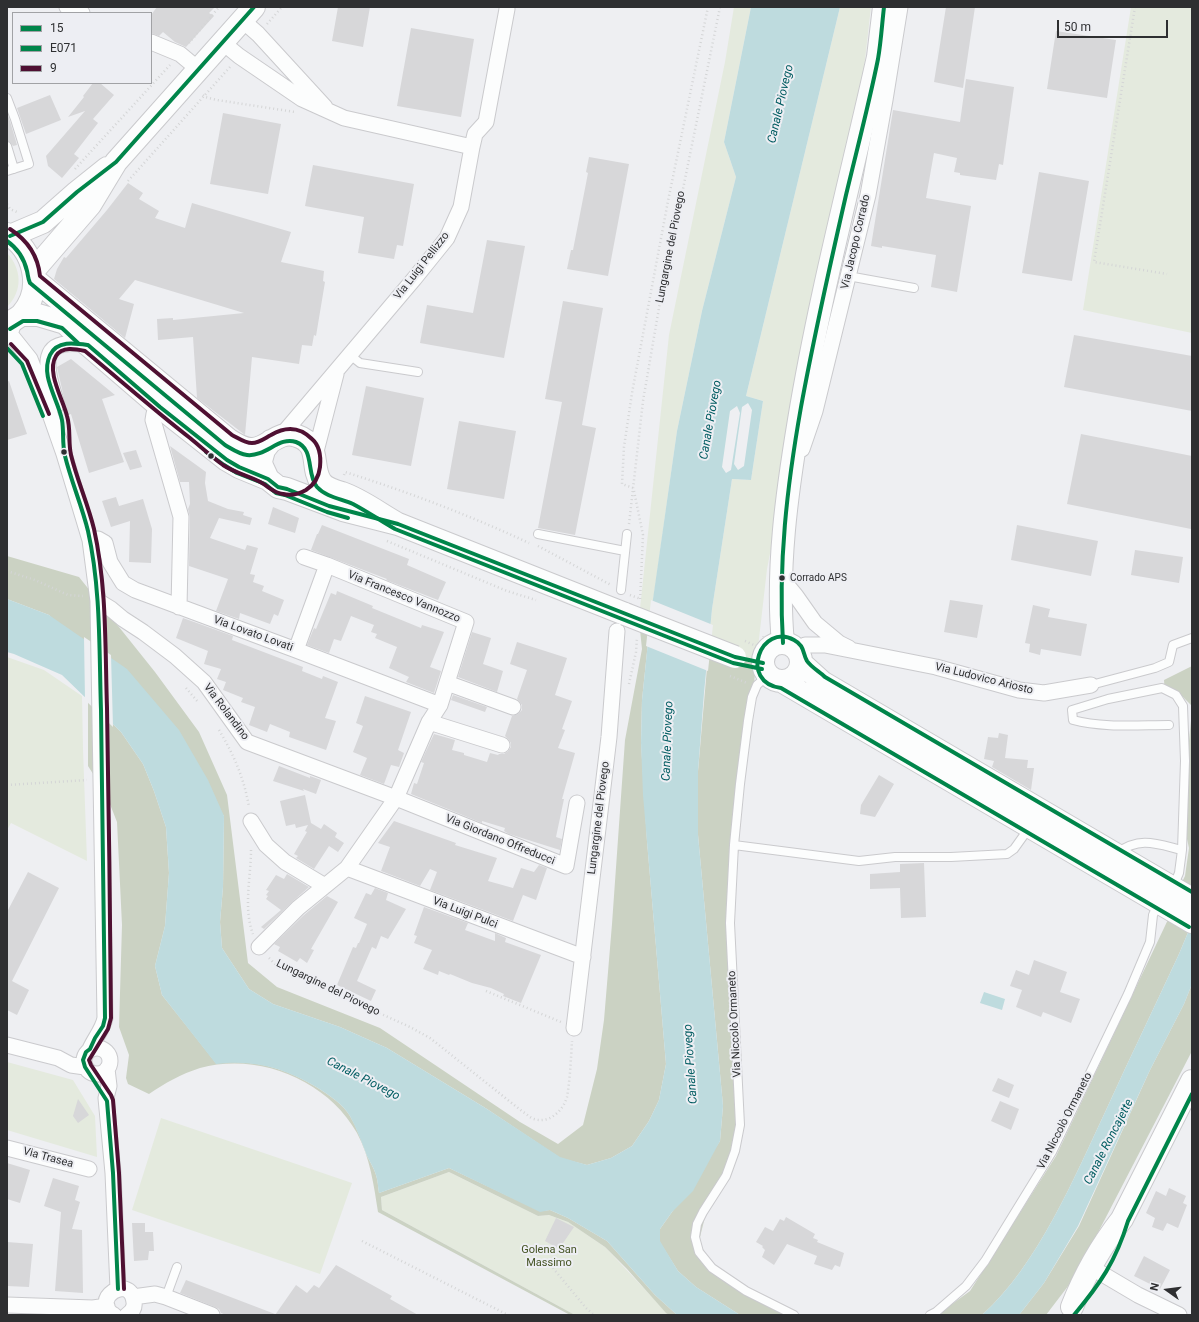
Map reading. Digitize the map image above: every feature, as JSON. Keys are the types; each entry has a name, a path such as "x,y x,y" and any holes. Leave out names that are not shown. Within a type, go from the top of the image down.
{"main road":[{"name":"Via Jacopo Corrado","path":"787,647 781,618 784,534 791,471 809,362 878,57 884,7"},
{"path":"34,275 90,205 116,162 248,14"},
{"path":"9,235 42,222 77,192 116,162"},
{"path":"9,235 19,242 29,257 34,275 30,301 14,320"},
{"path":"34,275 229,440 239,446 251,449 258,448 276,438 292,435 302,438 310,445 315,458 317,476 322,484 333,490 348,495 392,533"},
{"path":"14,320 38,315 65,323 88,345 160,407 226,460 268,479 278,487 288,489 342,510 392,533 621,623 738,648 750,661 1030,825 1176,898"},
{"path":"268,479 263,471 261,461 264,450 276,438"},
{"path":"288,489 298,487 305,483 313,473 315,458"},
{"path":"771,673 764,655 775,644 787,647 822,682 1115,854 1176,898 1192,922"},
{"path":"771,673 792,679 799,672 787,647"},
{"path":"1069,1311 1087,1290 1099,1272 1116,1239 1122,1220 1192,1081"},
{"path":"1069,1311 1081,1284 1108,1237 1122,1220"}],"street":[{"path":"67,7 80,12"},
{"name":"Via Jacopo Corrado","path":"791,471 801,451 815,411 868,195 900,7"},
{"name":"Via Luigi Pellizzo","path":"276,438 350,355 447,238 461,206 475,134 486,122 506,9"},
{"path":"248,14 258,34 330,112"},
{"path":"152,42 180,54 198,69"},
{"path":"222,42 239,56 302,99 344,118 472,147"},
{"path":"14,320 10,334 30,359 64,454 90,540 98,598 105,1018 103,1026 83,1060 98,1088 106,1098"},
{"path":"64,454 62,420 48,372 47,365 49,354 54,347 62,344 74,342 88,345"},
{"path":"7,348 22,364 51,440 64,454"},
{"name":"Via Luigi Pellizzo","path":"315,458 338,369"},
{"path":"160,407 154,414 153,420 181,517 180,607"},
{"name":"Via Lovato Lovati","path":"90,540 98,539 105,543 110,562 123,583 135,590 440,704"},
{"name":"Via Francesco Vannozzo","path":"259,947 298,908 347,868 396,798 429,722 440,704 466,622 304,557"},
{"path":"296,650 327,565"},
{"name":"Via Ludovico Ariosto","path":"782,579 815,623 839,643 855,651"},
{"name":"Via Rolandino","path":"98,598 175,656 204,682 246,742 396,798"},
{"name":"Lungargine del Piovego","path":"574,1028 609,737 621,623"},
{"name":"Via Ludovico Ariosto","path":"787,647 812,645 855,651 936,667 1019,690 1044,693 1091,685"},
{"path":"447,683 513,707"},
{"path":"429,722 502,745"},
{"name":"Via Giordano Offreducci","path":"396,798 566,866 577,803"},
{"path":"251,821 266,845 285,862 325,886"},
{"name":"Via Luigi Pulci","path":"347,868 583,957"},
{"path":"7,1045 58,1058 71,1065 87,1069 93,1074 98,1074 107,1069 110,1064 108,1054 108,1038 103,1026"},
{"path":"58,1058 75,1052 88,1051 95,1047 102,1048 108,1054"},
{"path":"107,1069 109,1086 106,1098 113,1173 118,1289"},
{"name":"Via Trasea","path":"7,1148 89,1169"},
{"path":"1099,1272 1138,1295 1179,1315"},
{"path":"110,1311 106,1302 110,1293 118,1289 127,1290 133,1297 134,1305 131,1312 127,1315"},
{"path":"133,1297 155,1294 166,1296 212,1315"},
{"path":"7,1305 93,1308 110,1311"}],"lane":[{"path":"7,98 29,164 10,170 7,146"},
{"path":"848,276 914,288"},
{"path":"350,355 360,363 418,372"},
{"path":"538,534 625,551"},
{"path":"621,590 627,534"},
{"name":"Via Ludovico Ariosto","path":"1091,685 1155,668 1169,662 1173,645 1192,638"},
{"name":"Via Niccolò Ormaneto","path":"771,673 757,686 752,697 740,777 734,845 730,923 740,1125 735,1151 726,1176 703,1212 697,1224 695,1237 699,1252 712,1268 746,1291 794,1315"},
{"path":"1169,725 1080,722 1073,720 1072,710 1108,699 1162,688 1176,695 1184,706 1185,761 1182,850 1176,898"},
{"path":"734,845 859,861 895,857 951,857 1007,854 1014,849 1030,825"},
{"path":"1115,854 1123,848 1139,842 1160,844 1182,850"},
{"name":"Via Niccolò Ormaneto","path":"930,1315 936,1312 966,1286 985,1261 1052,1152 1130,988 1150,942 1153,915 1176,898"},
{"path":"166,1296 177,1268"}],"path":[{"path":"71,173 180,54 219,7"},
{"path":"270,21 282,7"},
{"path":"633,488 622,484 624,447 631,401 668,201 708,7"},
{"name":"Lungargine del Piovego","path":"627,534 643,401 660,302 720,7"},
{"path":"1135,7 1094,262 1167,274"},
{"path":"126,182 227,69"},
{"path":"203,95 205,97 217,100 298,113"},
{"path":"343,478 345,472 462,513 542,548 621,590"},
{"name":"Lungargine del Piovego","path":"633,488 643,535 642,581"},
{"path":"392,533 507,591 537,600"},
{"path":"7,571 35,580 68,596 98,598"},
{"path":"738,648 756,646 762,642 787,647"},
{"path":"182,683 200,704"},
{"name":"Lungargine del Piovego","path":"216,726 238,764 246,792 251,821 251,869 248,904 250,925 259,947 275,964 292,974 410,1027 430,1038 533,1119 542,1120 552,1117 560,1109 566,1098 574,1028"},
{"path":"7,785 102,779"},
{"path":"486,991 574,1028"},
{"path":"362,1241 508,1315"},
{"path":"553,1268 586,1308 594,1315"}],"green space":[{"path":"734,7 751,7 724,142 736,177 702,311 677,431 650,623 639,618 669,335 725,62"},
{"path":"840,7 871,7 862,86 767,569 756,665 709,645 712,609 732,479 751,480 763,401 746,396"},
{"path":"1131,7 1192,7 1192,333 1083,310"},
{"path":"7,253 16,266 19,280 16,294 7,307"},
{"path":"7,556 79,577 155,672 199,732 227,795 248,963 277,987 380,1028 520,1122 558,1144 583,1125 597,1069 604,1020 625,740 642,649 639,620 650,623 642,700 641,743 647,841 666,1064 659,1100 649,1121 632,1146 611,1158 587,1165 560,1158 487,1109 387,1048 340,1027 273,1004 249,989 222,948 220,922 223,887 224,816 49,615 7,599"},
{"path":"709,645 756,665 743,786 733,925 743,1126 706,1213 699,1241 714,1271 790,1315 740,1315 696,1287 678,1271 659,1241 660,1229 720,1141 723,1106 698,835 698,771"},
{"path":"7,657 44,670 82,696 87,861 11,823 7,830"},
{"path":"1192,666 1192,706 1179,693 1165,694 1164,680"},
{"path":"88,700 121,732 143,764 154,791 166,827 169,873 165,926 155,966 162,995 216,1063 244,1062 269,1066 282,1070 306,1081 336,1100 344,1108 355,1125 375,1172 379,1193 449,1168 540,1211 550,1210 568,1218 607,1241 655,1295 677,1315 669,1315 666,1313 627,1269 605,1247 568,1222 549,1215 538,1216 449,1172 381,1197 382,1210 575,1315 570,1315 378,1212 368,1162 357,1133 344,1114 328,1098 310,1085 289,1075 268,1068 245,1064 222,1064 200,1068 186,1073 149,1094 128,1084 126,1078 129,1055 119,1027 122,925 117,822 106,794 88,766"},
{"path":"1192,710 1192,923 1179,954 1082,1162 1054,1218 1021,1271 1002,1295 982,1315 937,1315 970,1291 1056,1156 1173,909 1178,890 1185,876 1189,848 1183,821"},
{"path":"1192,984 1192,1051 1075,1277 1046,1315 1019,1315 1044,1283 1079,1226 1150,1070 1184,1004"},
{"path":"7,1062 73,1080 95,1116 97,1157 7,1130"},
{"path":"161,1118 352,1183 320,1274 132,1210"},
{"name":"Golena San Massimo","path":"449,1172 538,1216 549,1215 568,1222 605,1247 669,1315 575,1315 382,1210 381,1197"}],"water":[{"name":"Canale Piovego","path":"751,7 840,7 746,396 763,401 751,480 732,479 712,609 698,771 698,835 723,1106 720,1141 693,1191 672,1212 660,1229 660,1241 678,1271 696,1287 740,1315 677,1315 655,1295 607,1241 568,1218 550,1210 540,1212 449,1168 379,1193 375,1172 355,1126 350,1116 336,1100 306,1081 282,1070 257,1064 216,1064 162,995 155,966 165,926 169,873 166,827 143,764 121,732 62,675 7,652 7,599 49,615 127,669 179,730 208,780 224,816 223,887 220,922 222,948 249,989 273,1004 340,1027 387,1048 487,1109 560,1157 587,1165 611,1158 632,1146 649,1121 659,1100 666,1064 643,795 641,743 642,700 651,613 677,431 702,311 736,177 724,142","holes":["748,403 752,410 744,466 738,470 734,464 742,407","737,406 740,413 731,470 726,473 722,467 730,411"]},
{"name":"Canale Roncajette","path":"1192,923 1192,984 1184,1004 1150,1070 1078,1226 1044,1283 1019,1315 982,1315 1002,1295 1021,1271 1054,1218 1082,1162"},
{"path":"984,992 1005,999 1002,1010 980,1003"}],"pier":[{"path":"651,600 713,625 708,671 646,646"},
{"path":"84,637 111,655 113,727 85,700"}],"building":[{"path":"157,7 215,7 209,13 214,16 186,47 175,42 163,32 159,36 152,33 152,14"},
{"path":"338,7 370,7 363,47 332,41"},
{"path":"946,7 975,7 963,88 934,82"},
{"path":"411,28 474,39 461,117 397,106"},
{"path":"1056,31 1116,40 1107,98 1047,89"},
{"path":"966,79 1014,87 1003,165 999,164 996,180 960,175 960,173 954,172 957,158 934,153 926,198 971,206 957,292 931,287 936,255 882,246 882,248 871,246 893,110 960,122"},
{"path":"92,84 101,84 114,95 93,119 98,123 74,154 79,158 62,178 48,166 46,156 85,111 68,117 84,97 83,96"},
{"path":"50,95 61,120 26,134 17,108"},
{"path":"7,113 17,145 13,146 7,141"},
{"path":"223,113 281,124 268,194 210,184"},
{"path":"589,157 629,164 608,276 567,269 571,250 573,250 588,173 586,172"},
{"path":"313,165 414,184 403,246 397,245 394,259 358,253 364,217 305,206"},
{"path":"1039,172 1089,181 1072,281 1022,273"},
{"path":"128,183 143,193 139,199 159,211 155,218 185,228 192,203 291,232 281,262 324,271 323,281 325,282 316,336 314,335 312,346 302,345 299,364 252,357 245,435 197,398 193,337 158,340 157,319 173,318 173,320 244,313 135,280 119,299 134,304 125,338 54,279 57,269 64,257 66,258"},
{"path":"487,240 525,246 504,358 420,343 427,305 473,313"},
{"path":"563,301 603,308 582,425 596,428 575,535 538,528 562,402 545,399"},
{"path":"1074,335 1192,356 1192,411 1064,387"},
{"path":"71,359 115,395 102,399 124,462 89,473 71,414 68,415 57,367"},
{"path":"9,381 27,434 7,440 7,382"},
{"path":"366,386 424,398 411,466 352,455"},
{"path":"459,421 516,431 504,499 447,489"},
{"path":"1081,434 1192,456 1191,529 1067,504"},
{"path":"170,446 206,472 205,483 208,501 228,509 244,512 243,515 252,518 250,525 219,518 210,538 245,550 247,545 258,548 250,574 255,575 253,582 264,586 262,591 284,600 278,616 274,614 270,624 240,613 239,619 216,611 228,579 189,566 189,482 180,482"},
{"path":"136,450 142,467 130,470 123,453"},
{"path":"116,497 119,506 143,499 152,529 151,563 129,562 130,521 111,527 102,501"},
{"path":"273,507 299,518 295,533 268,524"},
{"path":"322,525 409,559 407,565 446,582 438,600 311,550"},
{"path":"1017,525 1098,541 1091,576 1011,560"},
{"path":"1135,550 1183,557 1179,583 1131,575"},
{"path":"337,591 373,606 372,608 421,628 422,625 444,632 430,667 441,671 434,693 406,682 409,677 389,668 397,647 375,638 377,634 371,632 374,625 351,616 341,641 334,639 329,653 307,645 314,628 316,629 331,593 336,595"},
{"path":"950,600 983,605 977,638 944,632"},
{"path":"1033,605 1050,609 1048,617 1087,624 1081,656 1041,649 1040,655 1029,652 1030,644 1025,643"},
{"path":"183,618 233,636 232,640 303,667 302,671 322,679 323,676 338,682 325,718 336,721 326,750 289,737 290,732 270,724 267,732 249,725 255,707 241,702 243,698 223,690 226,682 217,679 221,669 204,664 208,651 176,638"},
{"path":"472,632 491,638 483,664 503,671 497,692 458,677"},
{"path":"517,642 567,658 555,695 572,701 562,729 565,730 558,748 575,753 562,799 564,799 556,837 562,839 560,850 509,834 504,831 505,828 482,821 482,823 411,794 414,783 417,784 424,763 421,762 434,734 455,740 452,750 487,762 490,753 498,755 504,754 511,747 511,743 505,736 512,716 518,714 522,710 522,705 517,699 527,670 510,664"},
{"path":"453,695 487,707 485,712 451,700"},
{"path":"365,696 411,712 398,750 404,753 399,767 391,765 384,784 360,775 367,758 353,752 363,726 356,723"},
{"path":"999,733 1008,735 1005,758 1028,760 1027,768 1034,768 1031,790 992,767 994,761 984,759 988,737 998,738"},
{"path":"279,766 310,778 310,776 321,780 316,794 273,781"},
{"path":"879,775 894,784 875,817 860,814 861,805"},
{"path":"305,795 311,823 321,829 324,824 337,833 335,837 344,843 338,852 329,846 314,869 296,858 298,856 294,854 307,832 305,831 308,825 296,828 295,824 286,826 280,801"},
{"path":"394,821 456,843 455,845 497,858 488,881 513,888 521,868 534,872 539,865 547,868 536,900 523,895 513,921 430,890 437,872 430,869 420,886 381,871 390,847 378,843"},
{"path":"924,863 926,917 901,918 900,888 870,889 870,874 900,872 900,864"},
{"path":"28,872 59,888 12,981 29,990 17,1015 7,1010 7,912"},
{"path":"287,874 309,887 264,929 261,927 281,910 266,899 268,896 266,895 269,891 266,890 276,875 284,879"},
{"path":"375,888 388,893 386,900 406,909 388,939 381,936 376,949 372,947 357,981 376,990 371,1001 337,985 353,947 356,948 367,924 354,918 366,893 371,895"},
{"path":"327,896 338,902 311,949 314,950 307,963 300,958 297,962 278,951 280,947 274,944 304,915"},
{"path":"424,907 468,923 465,930 495,941 495,933 506,938 505,942 541,955 521,1003 503,996 504,994 491,988 472,983 450,974 449,975 439,971 438,975 423,969 432,950 414,943 417,936 414,935"},
{"path":"1034,960 1067,972 1060,992 1080,999 1071,1023 1043,1012 1041,1017 1016,1007 1022,990 1010,986 1016,970 1029,975"},
{"path":"998,1078 1014,1085 1009,1098 992,1091"},
{"path":"78,1099 89,1115 78,1123 73,1116"},
{"path":"1000,1101 1019,1109 1011,1130 991,1121"},
{"path":"7,1163 30,1170 20,1203 7,1199"},
{"path":"53,1178 79,1186 75,1200 80,1202 72,1229 82,1230 83,1293 55,1291 61,1212 44,1206"},
{"path":"1169,1188 1186,1196 1183,1203 1187,1205 1178,1228 1167,1223 1163,1231 1152,1227 1155,1218 1146,1213 1156,1191 1166,1196"},
{"path":"786,1217 815,1234 813,1238 818,1240 817,1242 844,1253 840,1267 835,1265 832,1270 814,1264 817,1256 787,1244 774,1265 762,1257 765,1250 762,1247 763,1246 756,1242 765,1227 773,1231 780,1219 784,1221"},
{"path":"556,1218 574,1227 559,1249 545,1241"},
{"path":"132,1223 145,1223 145,1232 153,1232 154,1251 149,1251 148,1260 134,1261"},
{"path":"7,1242 33,1244 29,1287 7,1286"},
{"path":"1144,1256 1170,1270 1160,1289 1134,1276"},
{"path":"336,1265 392,1296 390,1299 418,1315 275,1315 296,1285 307,1293 314,1285 319,1288"},
{"path":"186,1280 275,1315 226,1315 221,1313 219,1309 215,1307 180,1293"}],"transit line":[{"name":"15","path":"10,236 43,222 77,192 116,162 254,7"},
{"name":"15","path":"783,643 783,554 788,496 796,437 822,301 878,59 884,7"},
{"name":"9","path":"10,229 22,238 31,249 37,262 40,276 232,435 249,443 255,443 282,430 298,430 303,432 315,442 320,456 319,474 309,488 301,493 292,495 277,492 262,483 223,465 163,417 85,351 65,349 56,356 53,362 56,386 68,421 71,455 94,529 103,596 108,747 111,1018 108,1029 89,1060 113,1100 119,1173 124,1289"},
{"name":"E071","path":"7,241 17,250 22,258 26,266 30,283 225,445 233,450 247,455 254,455 284,442 296,442 302,445 306,450 314,482 317,487 329,495 353,504 395,529 733,663 762,669"},
{"name":"E071","path":"10,329 23,321 37,321 62,328 79,344"},
{"name":"9","path":"11,344 27,361 49,414"},
{"name":"15","path":"88,345 67,344 57,347 50,355 47,363 47,371 48,379 62,420 65,456 88,531 97,597 102,748 105,1018 103,1026 90,1049 86,1052 83,1060 85,1067 107,1101 113,1173 118,1289"},
{"name":"15","path":"88,345 160,407 227,460 239,467 268,479 278,487 287,489 329,506 398,524 735,657 763,663"},
{"name":"15","path":"7,348 22,364 43,416"},
{"name":"E071","path":"206,452 237,473 265,484 276,493 285,495 327,512 348,518"},
{"name":"E071","path":"1189,927 781,688 768,683 760,675 758,665 759,655 764,646 772,639 782,637 798,642 802,647 807,661 825,677 1192,892"},
{"name":"E071","path":"1074,1315 1092,1293 1112,1260 1128,1221 1192,1094"}],"place":[{"name":"Corrado APS","path":"782,578"}]}
